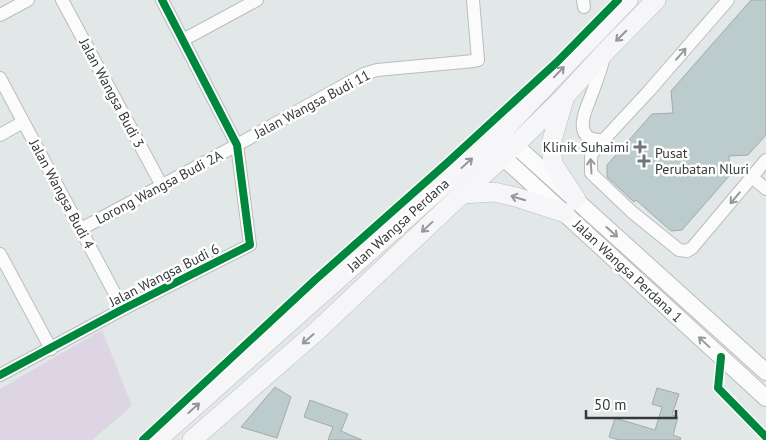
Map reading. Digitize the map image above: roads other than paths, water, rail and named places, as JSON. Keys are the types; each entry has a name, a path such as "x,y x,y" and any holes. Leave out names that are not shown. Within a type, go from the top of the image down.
{"main road":[{"name":"Jalan Wangsa Perdana","path":"157,440 495,138 628,0"},
{"name":"Jalan Wangsa Perdana","path":"192,440 317,331 509,151 564,97 656,0"},
{"path":"564,97 551,144 553,164 571,206"},
{"path":"462,194 494,192 571,206"}],"street":[{"path":"0,15 28,0"},
{"name":"Jalan Wangsa Budi 3","path":"62,0 162,186"},
{"path":"162,0 237,145"},
{"path":"183,40 257,0"},
{"name":"Jalan Wangsa Budi 11","path":"237,145 371,71 474,62 478,60 473,0"},
{"path":"728,0 591,156 591,173 632,212 679,250 686,251 692,248 766,160"},
{"path":"604,141 590,139 585,134 583,125 584,111 606,51"},
{"name":"Jalan Wangsa Budi 4","path":"0,78 123,309"},
{"path":"0,135 24,122"},
{"name":"Jalan Wangsa Perdana 1","path":"495,138 571,206 766,372"},
{"name":"Lorong Wangsa Budi 2A","path":"81,228 237,145"},
{"name":"Jalan Wangsa Budi 6","path":"0,375 123,309 250,245 237,145"},
{"path":"752,177 766,189"},
{"name":"Jalan Wangsa Perdana 1","path":"571,206 766,398"},
{"path":"0,254 51,349"}],"place":[{"name":"Klinik Suhaimi","path":"640,147"},
{"name":"Pusat Perubatan Nluri","path":"644,161"}]}
